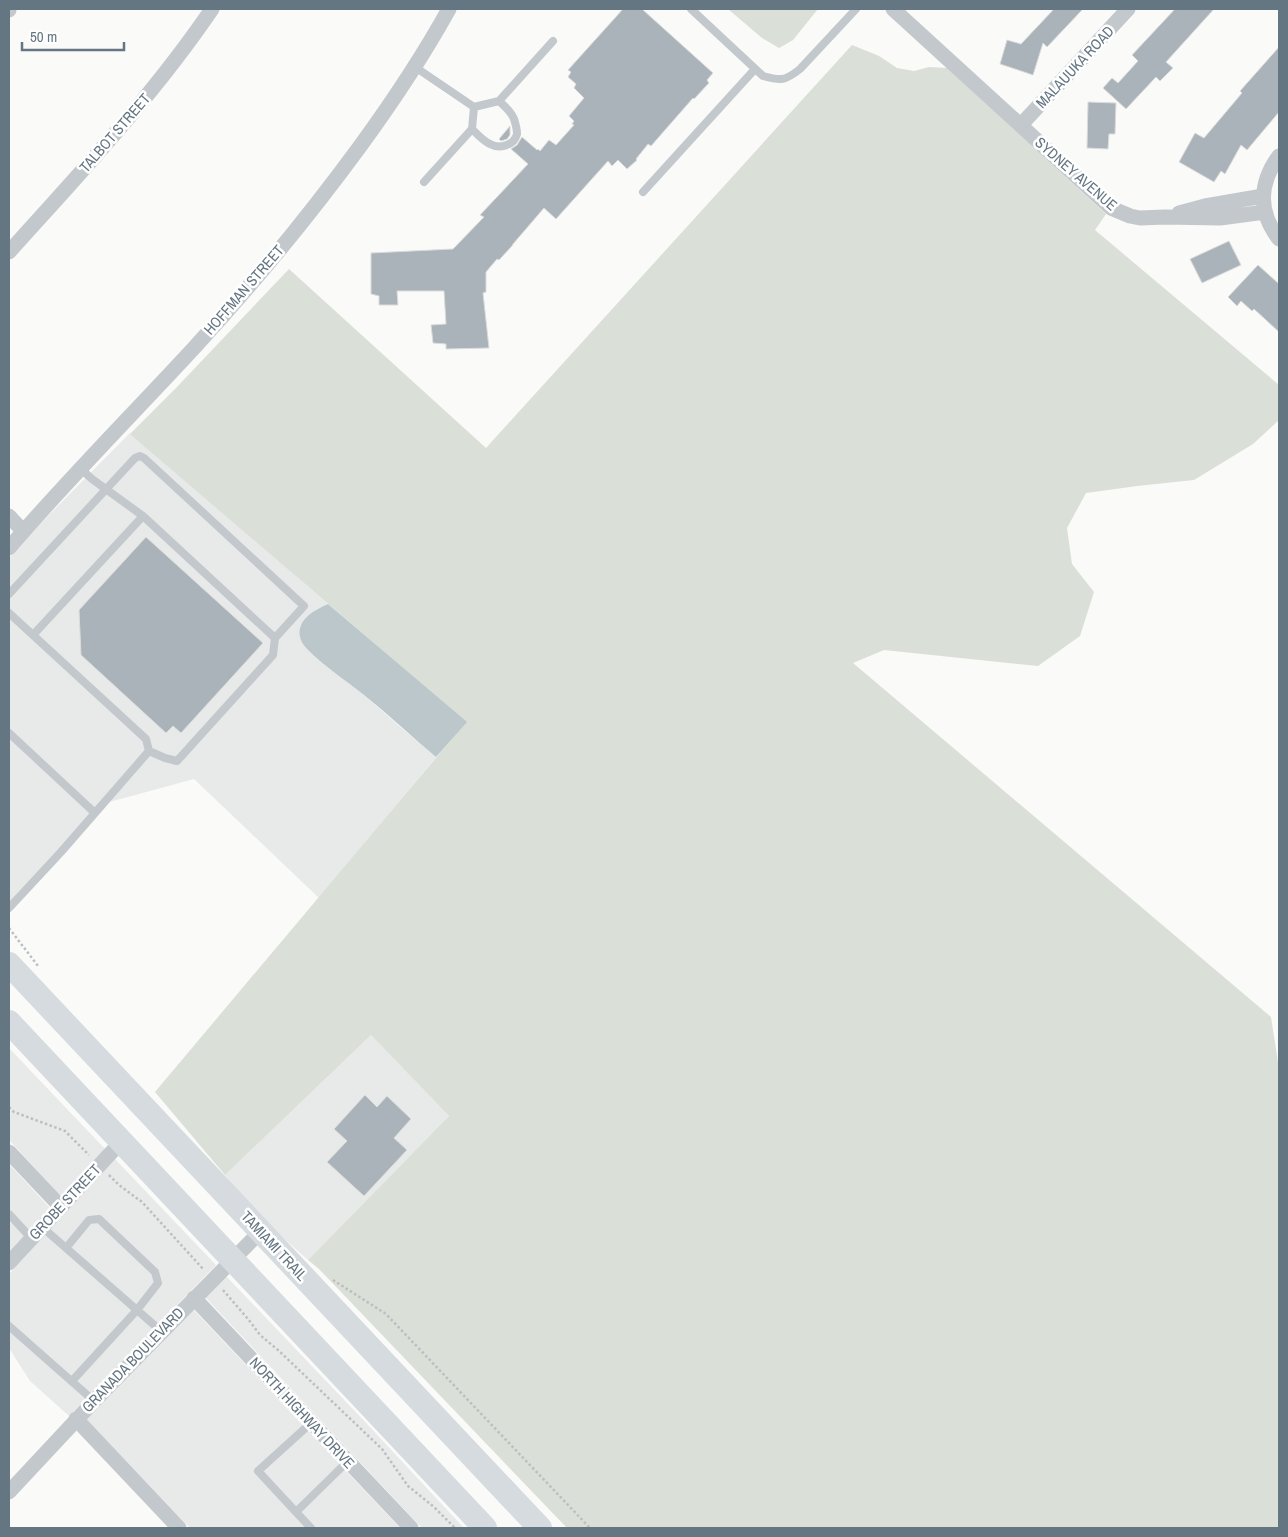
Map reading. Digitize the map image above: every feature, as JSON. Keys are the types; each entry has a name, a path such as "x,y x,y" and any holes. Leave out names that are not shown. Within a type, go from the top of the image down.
{"main road":[{"name":"TAMIAMI TRAIL","path":"9,964 540,1528"},
{"path":"9,1022 485,1528"}],"street":[{"name":"TALBOT STREET","path":"9,252 117,133 172,65 212,9"},
{"name":"HOFFMAN STREET","path":"9,548 256,279 325,194 385,112 449,9"},
{"name":"SYDNEY AVENUE","path":"893,9 1111,208 1130,216 1151,218 1220,218 1265,212"},
{"name":"MALAUUKA ROAD","path":"1021,125 1128,9"},
{"path":"1279,156 1268,174 1263,196 1269,224 1279,239"},
{"name":"SYDNEY AVENUE","path":"1165,217 1210,204 1263,196"},
{"path":"9,516 23,531"},
{"name":"GROBE STREET","path":"9,1263 122,1142"},
{"path":"10,1154 61,1207"},
{"name":"GRANADA BOULEVARD","path":"9,1492 94,1400 260,1232"},
{"name":"NORTH HIGHWAY DRIVE","path":"194,1298 411,1528"},
{"path":"76,1419 179,1528"}],"lane":[{"path":"691,9 754,69 763,76 779,81 800,69 856,9"},
{"path":"415,66 474,107 499,101 553,41"},
{"path":"643,192 754,69"},
{"path":"472,129 481,138 496,146 506,146 512,142 517,134 515,121 512,113 499,101"},
{"path":"424,182 472,129 474,107"},
{"path":"9,594 135,458 140,456 304,606 276,638 272,655 177,761 149,751"},
{"path":"81,469 142,516 276,638"},
{"path":"33,635 142,516"},
{"path":"9,613 146,740 149,751"},
{"path":"10,737 95,813"},
{"path":"9,908 149,751"},
{"path":"9,1214 31,1238"},
{"path":"66,1248 89,1220 100,1219 155,1272 158,1283 137,1310 72,1381"},
{"path":"42,1227 161,1331"},
{"path":"9,1326 94,1400"},
{"path":"311,1423 258,1472 311,1528"},
{"path":"296,1512 348,1461"}],"path":[{"path":"9,928 39,967"},
{"path":"9,1107 14,1112 65,1131 119,1185 142,1202 248,1318 260,1335 382,1449 408,1486 434,1507 455,1528"},
{"path":"330,1278 386,1314 590,1528"}],"shaded area":[{"path":"728,9 818,9 793,40 779,48 762,38"},
{"path":"852,45 879,56 897,68 914,71 929,67 947,68 1106,214 1095,230 1279,385 1279,420 1253,444 1194,480 1086,493 1067,528 1072,564 1094,592 1080,636 1038,666 884,650 853,663 1271,1017 1279,1069 1279,1528 567,1528 319,1269 308,1260 449,1116 371,1035 225,1175 155,1092 466,722 130,434 289,269 486,448"},
{"path":"130,433 328,604 317,609 304,620 300,627 301,639 305,646 436,757 319,898 194,779 102,804 9,907 9,558"},
{"path":"328,604 467,722 436,757 304,646 301,640 300,627 311,613"},
{"path":"371,1035 449,1116 308,1260 272,1228 243,1198 225,1175"},
{"path":"9,1048 105,1149 61,1196 9,1140"},
{"path":"115,1159 216,1265 69,1416 30,1381 9,1348 9,1274"},
{"path":"9,1164 50,1208 9,1253"},
{"path":"226,1276 464,1528 422,1528 205,1297"},
{"path":"193,1309 400,1528 190,1528 86,1419"}],"building":[{"path":"623,9 642,9 713,73 707,80 709,83 693,98 651,146 648,144 637,160 627,169 618,160 612,166 608,161 556,219 544,208 512,246 486,272 486,292 483,293 489,348 446,349 446,344 433,343 431,325 446,324 444,291 397,291 398,305 379,305 379,296 371,294 371,253 453,249 484,217 480,215 528,164 511,149 517,145 522,137 540,151 549,140 556,145 574,125 572,124 574,121 569,116 584,98 574,88 576,84 568,77 571,72 568,70"},
{"path":"1054,9 1083,9 1047,47 1043,43 1033,75 1000,64 1007,40 1021,44"},
{"path":"1175,9 1214,9 1166,62 1173,68 1160,81 1156,77 1126,109 1103,88 1112,78 1118,83 1138,61 1132,55"},
{"path":"1279,47 1279,112 1247,150 1241,145 1225,174 1221,171 1214,182 1179,162 1195,133 1204,138 1242,93 1240,91"},
{"path":"1088,102 1116,103 1115,134 1109,134 1108,149 1087,148"},
{"path":"510,126 510,135 507,139 501,141 499,139"},
{"path":"1229,241 1241,265 1202,283 1190,259"},
{"path":"1258,265 1279,284 1279,332 1254,309 1252,311 1241,301 1237,306 1228,297"},
{"path":"146,537 263,643 181,733 173,726 166,733 81,655 79,610"},
{"path":"365,1095 377,1107 387,1096 411,1119 394,1138 407,1150 364,1196 327,1162 347,1141 334,1129"}]}
